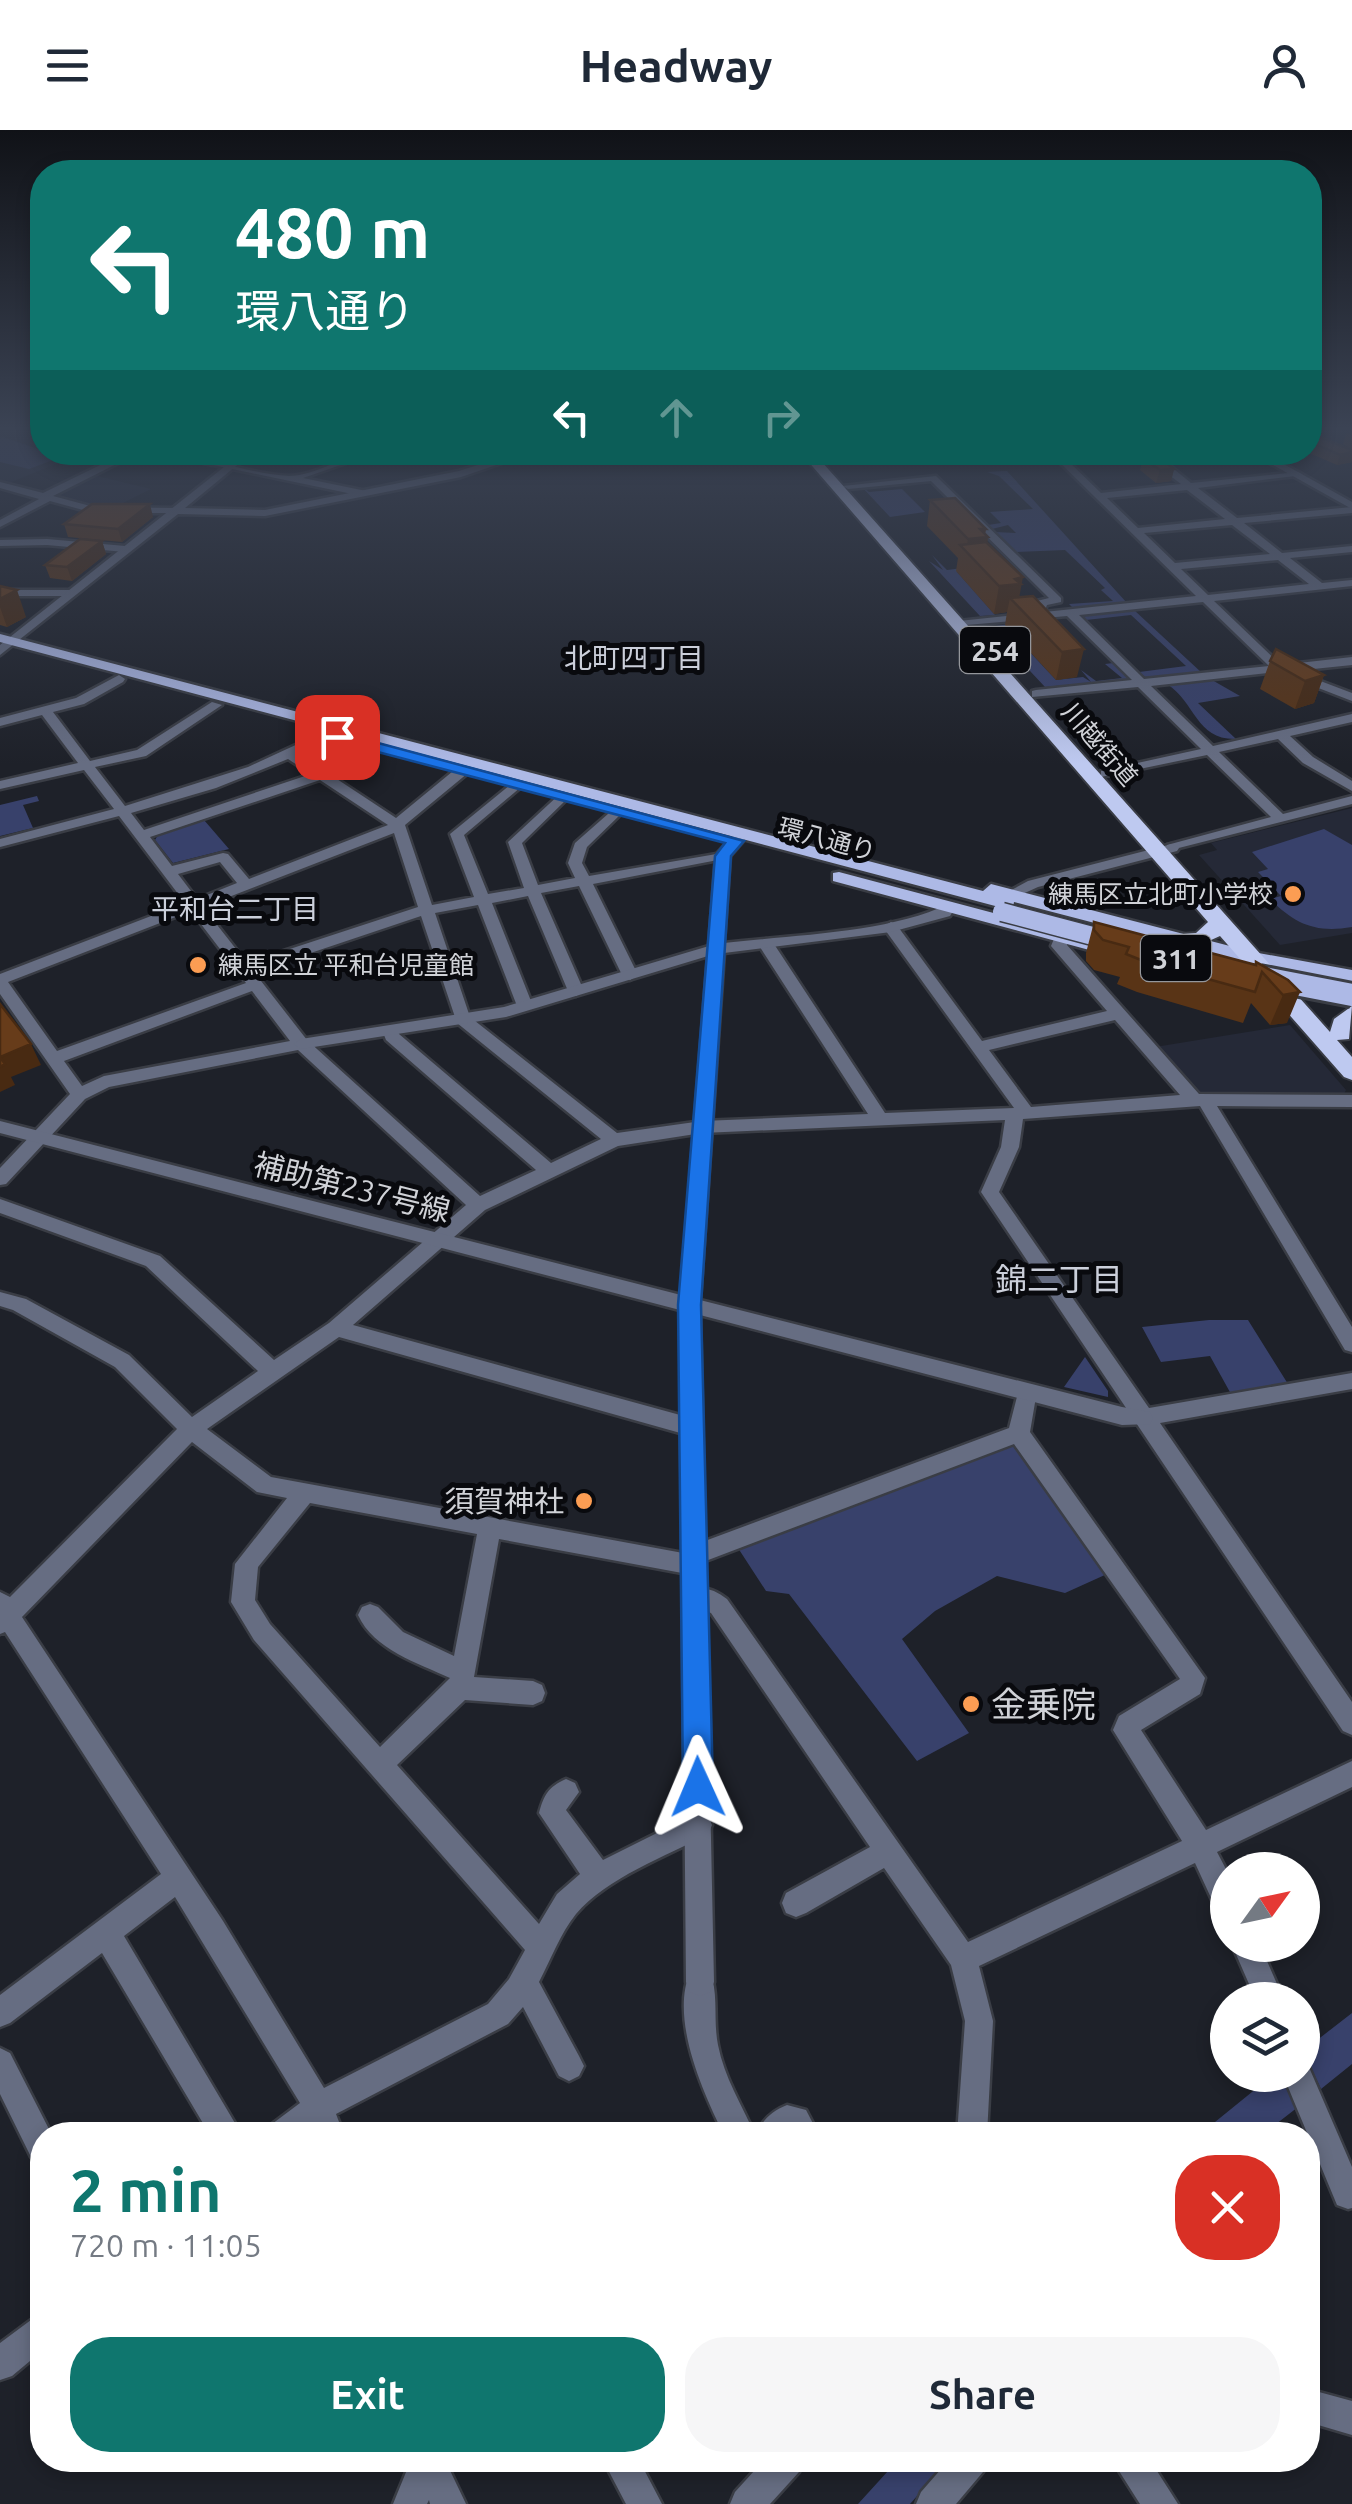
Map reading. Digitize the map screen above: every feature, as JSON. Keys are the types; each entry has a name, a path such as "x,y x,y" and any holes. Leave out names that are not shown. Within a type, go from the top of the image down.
{"highway":[{"name":"川越街道","path":"889,542 1036,694 1106,774 1218,920 1348,1031"},
{"name":"川越街道","path":"895,542 1263,960 1280,990 1352,1072"},
{"path":"1177,938 1210,936 1217,930 1218,920"}],"main road":[{"name":"環八通り","path":"3,645 734,843"},
{"name":"環八通り","path":"3,645 734,843 1006,903 1216,958 1352,985"},
{"path":"734,843 759,854 1061,937 1146,956 1163,948 1160,941 1142,930"},
{"name":"環八通り","path":"1006,903 1212,967 1352,995"},
{"path":"1006,903 1352,976"},
{"path":"1232,979 1352,1004"}],"street":[{"path":"25,542 125,550"},
{"path":"3,645 135,542"},
{"path":"998,542 1057,600 1039,604 1048,615"},
{"path":"1145,542 1279,669 1352,697"},
{"path":"1262,542 1320,586"},
{"path":"1172,567 1352,549"},
{"path":"965,624 1352,583"},
{"path":"0,593 71,592"},
{"path":"1070,613 1280,819"},
{"path":"1036,694 1352,662"},
{"path":"0,722 80,701 120,679"},
{"path":"0,785 153,748 216,705"},
{"path":"46,712 301,1044 478,1206"},
{"path":"1106,774 1352,718"},
{"path":"0,842 123,810 292,756 328,734"},
{"path":"1282,735 1308,760 1352,787"},
{"path":"292,756 398,825 463,1019 614,1140"},
{"path":"78,1096 0,981 398,825 463,770"},
{"path":"143,835 322,775"},
{"path":"516,784 457,834 525,1006"},
{"path":"562,796 516,842 514,850 576,991"},
{"path":"1006,903 1023,887 1352,800"},
{"path":"616,810 577,851 575,862 630,975"},
{"path":"242,970 428,909 583,881 734,843 716,949 690,1305 698,2024 706,2067 734,2122"},
{"path":"170,871 223,857 246,884"},
{"path":"0,1179 78,1096 104,1082 301,1044 463,1019 525,1006 716,949 890,927 932,918 948,908"},
{"path":"890,927 1021,1114"},
{"path":"1061,937 1059,946 1200,1100 1352,1344"},
{"path":"766,944 880,1118"},
{"path":"53,1058 254,985"},
{"path":"978,1048 1118,1014"},
{"path":"390,1030 392,1036 548,1170"},
{"path":"698,1825 600,1879 568,1903 523,1987 498,2014 324,2121 178,1878 3,1614 191,1429 336,1328 478,1206 614,1140 702,1126 1021,1114 1200,1100 1352,1101"},
{"path":"1021,1114 989,1190 1352,1723"},
{"name":"補助第237号線","path":"0,1127 1142,1418"},
{"path":"0,1206 153,1262 273,1372"},
{"path":"0,1299 20,1304 122,1361 191,1429 265,1485 694,1560 948,1456 1019,1434"},
{"path":"336,1328 691,1427"},
{"path":"1142,1418 1352,1381"},
{"path":"1027,1391 1019,1434 1193,1678 1191,1686 1128,1724 1126,1730 1210,1866"},
{"path":"305,1493 247,1564 243,1602 262,1632 542,1948"},
{"path":"380,1764 462,1680 490,1527"},
{"path":"695,1598 709,1599 720,1606 963,1958 980,2021 973,2122"},
{"path":"370,1615 395,1640 462,1680 533,1693"},
{"path":"963,1958 1352,1774"},
{"path":"566,1792 556,1799 552,1813 600,1879"},
{"path":"796,1902 888,1851"},
{"path":"0,2014 178,1878"},
{"path":"107,1934 219,2122"},
{"path":"523,1987 532,1994 569,2066"},
{"path":"0,2062 30,2122"},
{"path":"1305,2092 1319,2122"},
{"path":"1320,2125 1351,2196"},
{"path":"0,2364 30,2340"},
{"path":"1320,2409 1352,2418"},
{"path":"410,2504 423,2472"},
{"path":"433,2472 449,2504"},
{"path":"627,2472 645,2504"},
{"path":"747,2504 773,2472"},
{"path":"932,2504 960,2472"},
{"path":"1137,2472 1160,2504"}],"shaded area":[{"path":"1005,542 1071,542 1127,603 1073,608 1069,604 1113,601 1101,590 1105,588 1065,550 1015,552"},
{"path":"932,555 947,570 995,564 957,572 995,615 980,616 929,561 943,570"},
{"path":"1134,610 1202,673 1145,677 1139,672 1186,666 1131,615 1086,620 1082,616"},
{"path":"1038,620 1011,632 1056,680 1083,677 1091,682 1081,670 1096,681 1122,678 1105,664 1113,663 1130,679 1045,687 989,627"},
{"path":"1212,680 1240,696 1198,703 1236,739 1212,734 1167,684"},
{"path":"37,796 39,801 23,805 33,828 0,836 0,805"},
{"name":"練馬区立北町小学校","path":"1352,808 1352,933 1280,945 1199,855 1217,850 1211,843"},
{"path":"204,820 229,849 173,863 155,840 158,835"},
{"path":"1324,829 1352,845 1352,927 1317,928 1289,915 1270,899 1281,896 1258,872 1268,869 1252,852"},
{"path":"1290,1025 1346,1090 1344,1094 1200,1093 1155,1047"},
{"path":"1248,1320 1288,1384 1231,1394 1210,1356 1161,1362 1142,1327"},
{"path":"1085,1357 1108,1391 1108,1397 1064,1387"},
{"path":"1013,1443 1107,1574 1065,1593 997,1576 935,1611 902,1639 969,1733 917,1761 789,1594 766,1591 738,1548"},
{"path":"1352,2013 1352,2064 1321,2089 1320,2087 1320,2038"},
{"path":"1252,2092 1291,2092 1298,2107 1279,2122 1215,2122"},
{"path":"887,2472 938,2472 910,2504 858,2504"}],"building":[{"path":"76,542 101,542 67,567 45,565"},
{"path":"986,542 1023,577 1015,579 1021,584 999,586 960,545"},
{"path":"0,586 17,590 0,599"},
{"path":"1033,596 1084,649 1062,652 1010,598"},
{"path":"1276,649 1324,675 1305,681 1270,661"},
{"path":"1094,922 1256,962 1288,980 1300,992 1283,995 1262,972 1255,992 1146,962 1126,954 1129,947 1103,940 1094,930"},
{"path":"0,1004 31,1044 0,1057"}],"place":[{"name":"練馬区立北町小学校","path":"1293,894"},
{"name":"練馬区立 平和台児童館","path":"198,965"},
{"name":"須賀神社","path":"584,1501"},
{"name":"金乗院","path":"971,1704"}],"district":[{"name":"北町四丁目","path":"634,657"},
{"name":"平和台二丁目","path":"235,908"},
{"name":"錦二丁目","path":"1059,1279"}],"route":[{"path":"337,737 736,841 723,856 690,1305 698,1787"}]}
